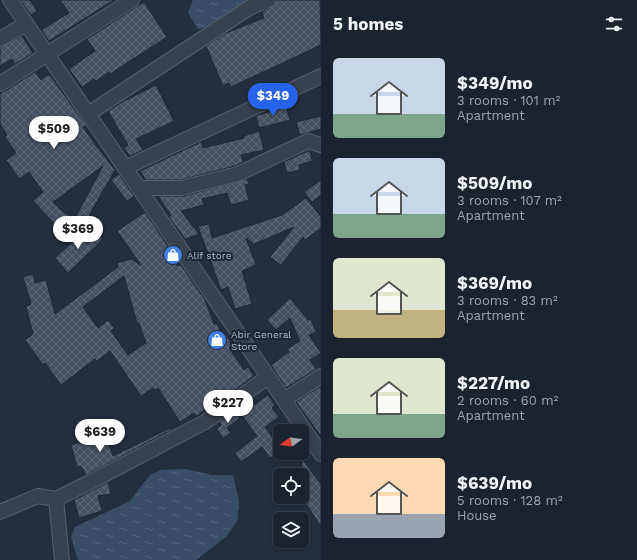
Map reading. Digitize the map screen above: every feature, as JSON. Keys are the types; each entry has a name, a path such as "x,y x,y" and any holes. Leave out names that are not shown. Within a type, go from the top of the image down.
{"street":[{"path":"10,0 321,454"},
{"path":"0,84 132,0"},
{"path":"88,114 249,8 268,0"},
{"path":"0,39 26,24"},
{"path":"125,168 321,76"},
{"path":"139,188 188,187 238,174 308,142 321,145"},
{"path":"284,400 321,376"},
{"path":"0,512 38,496 56,499 205,422 268,377"},
{"path":"56,499 62,560"}],"water":[{"path":"193,0 248,0 206,28 198,29 188,13"},
{"path":"185,469 212,475 233,475 239,501 238,519 227,536 196,560 78,560 71,537 75,527 130,501 150,475 161,470"}],"building":[{"path":"20,0 30,0 37,11 31,15"},
{"path":"60,0 114,0 49,41 41,30 69,13"},
{"path":"276,0 320,0 321,45 231,87 229,83 223,86 206,46 226,33 264,18 262,12 274,5"},
{"path":"144,2 167,37 110,74 109,72 96,81 94,79 82,87 69,69 95,51 87,39"},
{"path":"22,36 33,53 15,64 12,59 0,66 0,47"},
{"path":"35,72 41,80 49,74 86,125 83,127 115,170 92,210 82,232 57,220 54,223 33,201 43,192 29,172 19,179 6,160 16,153 5,137 7,135 0,124 0,94","holes":["103,166 75,218 63,212 53,202"]},
{"path":"156,85 174,121 136,139 143,150 130,156 124,148 128,145 108,111"},
{"path":"286,106 290,120 259,128 256,116"},
{"path":"321,116 321,129 300,135 296,122"},
{"path":"259,131 264,150 241,155 243,162 235,166 180,180 146,180 140,171 201,142 203,148 244,138 244,136"},
{"path":"310,150 312,161 299,165 300,170 287,173 284,162"},
{"path":"119,174 134,196 127,201 111,180"},
{"path":"247,179 249,184 245,185 249,200 231,205 227,193 202,199 204,205 181,211 199,234 185,239 169,217 171,215 158,196 183,196"},
{"path":"321,180 321,195 312,202 304,192"},
{"path":"306,198 321,217 321,228 305,240 303,237 281,265 270,257 294,227 254,244 246,238 256,265 242,271 252,304 235,309 228,287 221,290 198,226 209,224 212,238 282,215"},
{"path":"145,212 172,252 177,266 181,265 205,300 214,324 217,323 222,336 226,334 232,346 229,348 244,370 248,367 254,376 197,416 194,413 180,422 158,388 155,390 153,388 141,396 110,351 97,361 95,359 61,385 45,363 43,365 25,340 33,334 26,306 31,304 23,277 33,274 35,283 46,280 55,314 118,267 117,263 131,259 141,265 117,231","holes":["124,276 137,323 139,323 146,343 128,355 111,331 114,328 108,320 98,328 83,307"]},
{"path":"87,228 103,239 68,273 55,258"},
{"path":"290,298 308,320 311,319 316,332 309,335 321,353 310,360 316,369 286,388 271,365 289,352 287,349 300,341 290,318 276,330 267,320"},
{"path":"321,386 321,436 296,402"},
{"path":"268,395 275,405 272,408 279,417 265,427 273,438 273,456 270,458 262,447 241,462 235,453 257,436 241,414"},
{"path":"235,411 240,418 227,428 231,433 223,438 217,429 221,425 219,422"},
{"path":"170,428 171,430 86,475 81,466 77,467 71,445 94,438 96,444 108,441 113,456"},
{"path":"303,460 309,468 299,468 302,466"},
{"path":"309,468 321,484 321,527 306,504 309,504"},
{"path":"108,482 111,494 98,496 102,511 79,518 74,500"}],"place":[{"name":"Alif store","path":"173,255"},
{"name":"Abir General Store","path":"217,340"}]}
